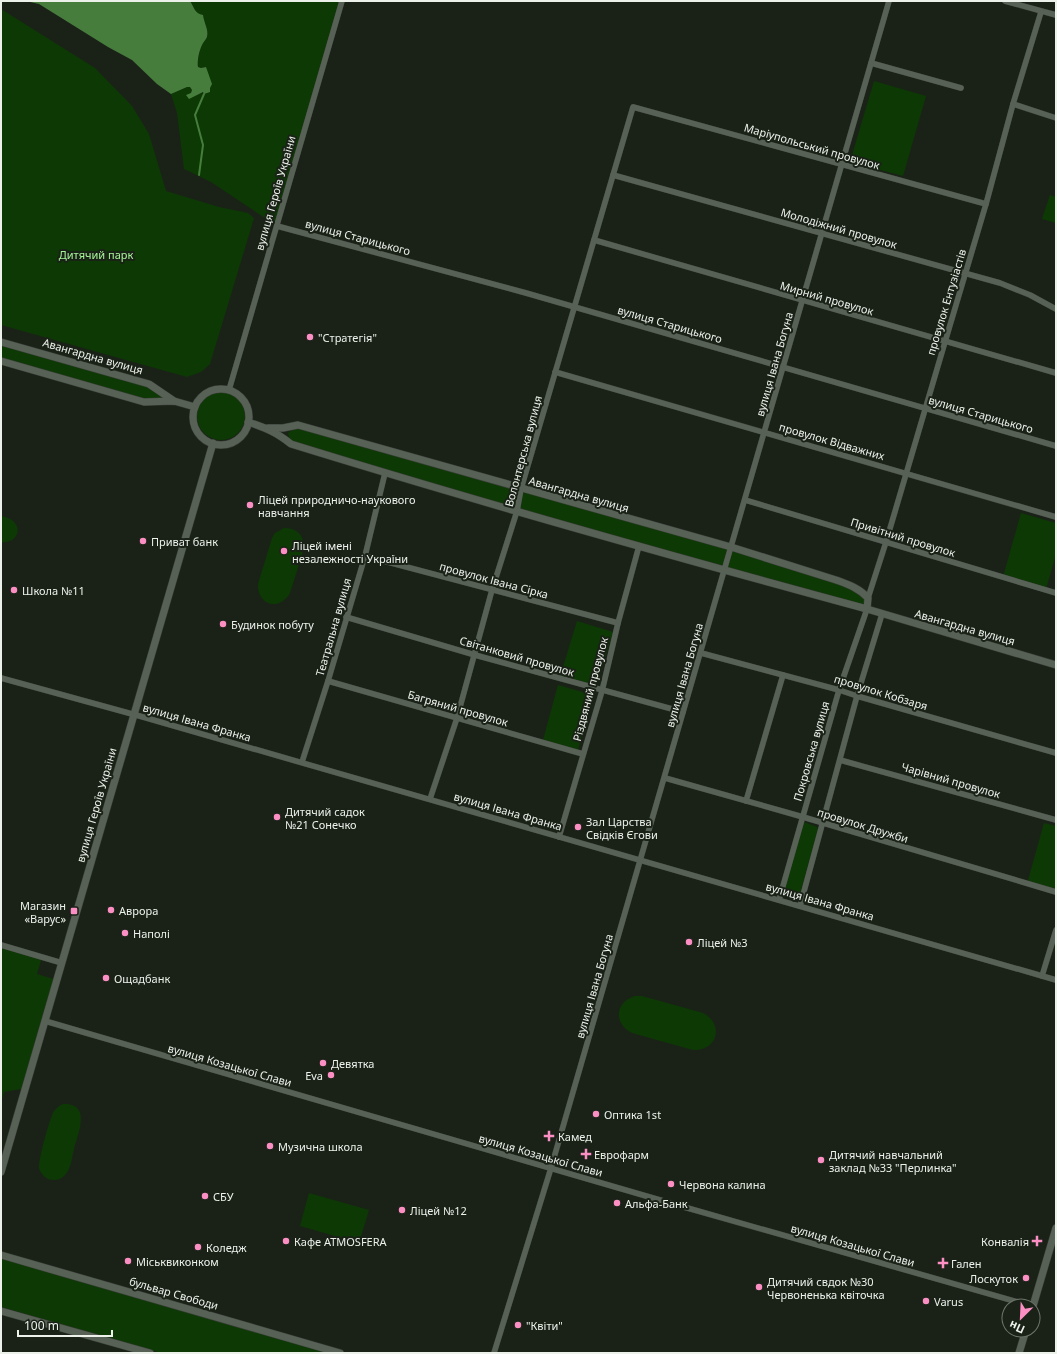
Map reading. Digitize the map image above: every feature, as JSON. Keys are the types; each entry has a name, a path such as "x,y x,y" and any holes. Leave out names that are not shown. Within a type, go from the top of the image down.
{"street":[{"name":"вулиця Героїв України","path":"229,390 342,1"},
{"name":"вулиця Івана Богуна","path":"494,1353 551,1168 665,778 889,1"},
{"path":"1005,1 1056,15"},
{"name":"провулок Ентузіастів","path":"868,598 986,204 1013,104 1041,12"},
{"path":"871,63 961,88"},
{"path":"1013,104 1056,118"},
{"name":"Маріупольський провулок","path":"633,106 986,204"},
{"name":"Волонтерська вулиця","path":"430,799 457,718 492,590 517,511 521,489 633,106"},
{"name":"Молодіжний провулок","path":"613,175 1000,283 1030,295 1056,309"},
{"name":"вулиця Старицького","path":"277,226 574,307 1056,446"},
{"name":"Мирний провулок","path":"594,240 1056,373"},
{"name":"Авангардна вулиця","path":"1,342 149,384 174,401"},
{"name":"Авангардна вулиця","path":"1,361 144,402 174,401 195,407"},
{"name":"провулок Відважних","path":"555,372 1056,517"},
{"path":"222,389 229,390 240,397 245,403 248,416 246,429 238,439 226,444 213,443 198,432 193,420 195,407 198,401 208,392 222,389"},
{"name":"Авангардна вулиця","path":"248,422 268,428 291,444 385,473 1056,665"},
{"name":"Авангардна вулиця","path":"268,428 283,428 298,425 731,547 836,580 862,592 868,598"},
{"name":"вулиця Героїв України","path":"1,1172 213,443"},
{"name":"Театральна вулиця","path":"302,762 365,556 385,473"},
{"name":"Привітний провулок","path":"745,500 1056,593"},
{"name":"Різдвяний провулок","path":"559,836 602,691 618,623 639,546"},
{"name":"провулок Івана Сірка","path":"365,556 618,623"},
{"path":"867,610 868,598"},
{"name":"Покровська вулиця","path":"779,900 839,690 867,610"},
{"path":"800,906 857,696 882,614"},
{"name":"Світанковий провулок","path":"346,617 602,691 683,712"},
{"name":"провулок Кобзаря","path":"701,652 839,690 1056,754"},
{"path":"746,801 783,675"},
{"name":"вулиця Івана Франка","path":"1,678 302,762 1056,980"},
{"name":"Багряний провулок","path":"328,681 583,754"},
{"name":"Чарівний провулок","path":"840,760 1056,820"},
{"name":"провулок Дружби","path":"665,778 1056,892"},
{"path":"1042,976 1056,930"},
{"path":"1,945 62,963"},
{"name":"вулиця Козацької Слави","path":"45,1021 1004,1298"},
{"path":"1034,1298 1056,1228"},
{"name":"бульвар Свободи","path":"1,1255 340,1353"},
{"path":"1,1311 150,1353"},
{"path":"1019,1353 1024,1338"}],"green space":[{"path":"190,1 342,1 277,226 211,182 184,169 177,113 171,94 187,87 190,87 192,90 191,93 197,94 210,92 206,67 198,67 200,50 207,37 207,29 203,16 196,12"},
{"name":"Дитячий парк","path":"1,9 95,68 132,106 149,134 166,191 219,207 248,213 254,218 210,364 201,372 187,377 1,325"},
{"path":"874,81 926,96 903,176 850,162"},
{"path":"1050,195 1056,197 1056,223 1042,219"},
{"path":"1,342 149,384 174,401 150,402 1,361"},
{"path":"216,392 226,392 238,399 245,411 245,421 238,433 226,440 216,440 208,436 201,429 197,421 197,411 201,403 208,396"},
{"path":"298,425 731,547 863,592 867,609 291,444 288,433"},
{"path":"1021,513 1056,523 1056,554 1046,589 1003,577"},
{"path":"1,516 12,520 18,529 16,536 10,541 1,542"},
{"path":"284,528 293,529 299,533 303,539 304,548 290,593 280,603 270,604 261,597 258,584 272,538 275,533"},
{"path":"577,621 613,632 596,688 560,677"},
{"path":"558,685 593,695 578,750 543,740"},
{"path":"801,821 817,827 818,830 799,897 796,899 781,894"},
{"path":"1044,823 1056,826 1056,892 1027,884"},
{"path":"1,945 42,957 37,974 57,980 26,1088 4,1092 1,1102"},
{"path":"635,996 642,996 703,1013 710,1018 714,1024 716,1030 713,1042 701,1049 693,1050 632,1033 622,1024 619,1018 619,1013 623,1003"},
{"path":"63,1104 72,1105 78,1108 81,1120 80,1128 69,1170 63,1177 50,1180 41,1173 39,1168 40,1157 52,1115 59,1106"},
{"path":"309,1193 369,1210 359,1243 300,1226"},
{"path":"1,1257 330,1353 161,1353 1,1307"}],"shaded area":[{"path":"26,1 190,1 196,12 203,15 207,29 207,37 200,50 198,67 206,67 212,84 210,92 204,94 203,92 189,99 186,95 191,93 192,90 190,87 187,87 171,94 157,84 132,60 108,47 39,4"}],"waterway":[{"path":"199,175 203,145 195,115 204,94"}],"place":[{"name":"\"Стратегія\"","path":"310,337"},
{"name":"Ліцей природничо-наукового навчання","path":"250,505"},
{"name":"Приват банк","path":"143,541"},
{"name":"Ліцей імені незалежності України","path":"284,551"},
{"name":"Школа №11","path":"14,590"},
{"name":"Будинок побуту","path":"223,624"},
{"name":"Дитячий садок №21 Сонечко","path":"277,817"},
{"name":"Зал Царства Свідків Єгови","path":"578,827"},
{"name":"Аврора","path":"111,910"},
{"name":"Магазин «Варус»","path":"74,911"},
{"name":"Наполі","path":"125,933"},
{"name":"Ліцей №3","path":"689,942"},
{"name":"Ощадбанк","path":"106,978"},
{"name":"Девятка","path":"323,1063"},
{"name":"Eva","path":"331,1075"},
{"name":"Оптика 1st","path":"596,1114"},
{"name":"Камед","path":"549,1136"},
{"name":"Музична школа","path":"270,1146"},
{"name":"Еврофарм","path":"586,1154"},
{"name":"Дитячий навчальний заклад №33 \"Перлинка\"","path":"821,1160"},
{"name":"Червона калина","path":"671,1184"},
{"name":"СБУ","path":"205,1196"},
{"name":"Альфа-Банк","path":"617,1203"},
{"name":"Ліцей №12","path":"402,1210"},
{"name":"Кафе ATMOSFERA","path":"286,1241"},
{"name":"Конвалія","path":"1037,1241"},
{"name":"Коледж","path":"198,1247"},
{"name":"Міськвиконком","path":"128,1261"},
{"name":"Гален","path":"943,1263"},
{"name":"Лоскуток","path":"1026,1278"},
{"name":"Дитячий свдок №30 Червоненька квіточка","path":"759,1287"},
{"name":"Varus","path":"926,1301"},
{"name":"\"Квіти\"","path":"518,1325"}]}
